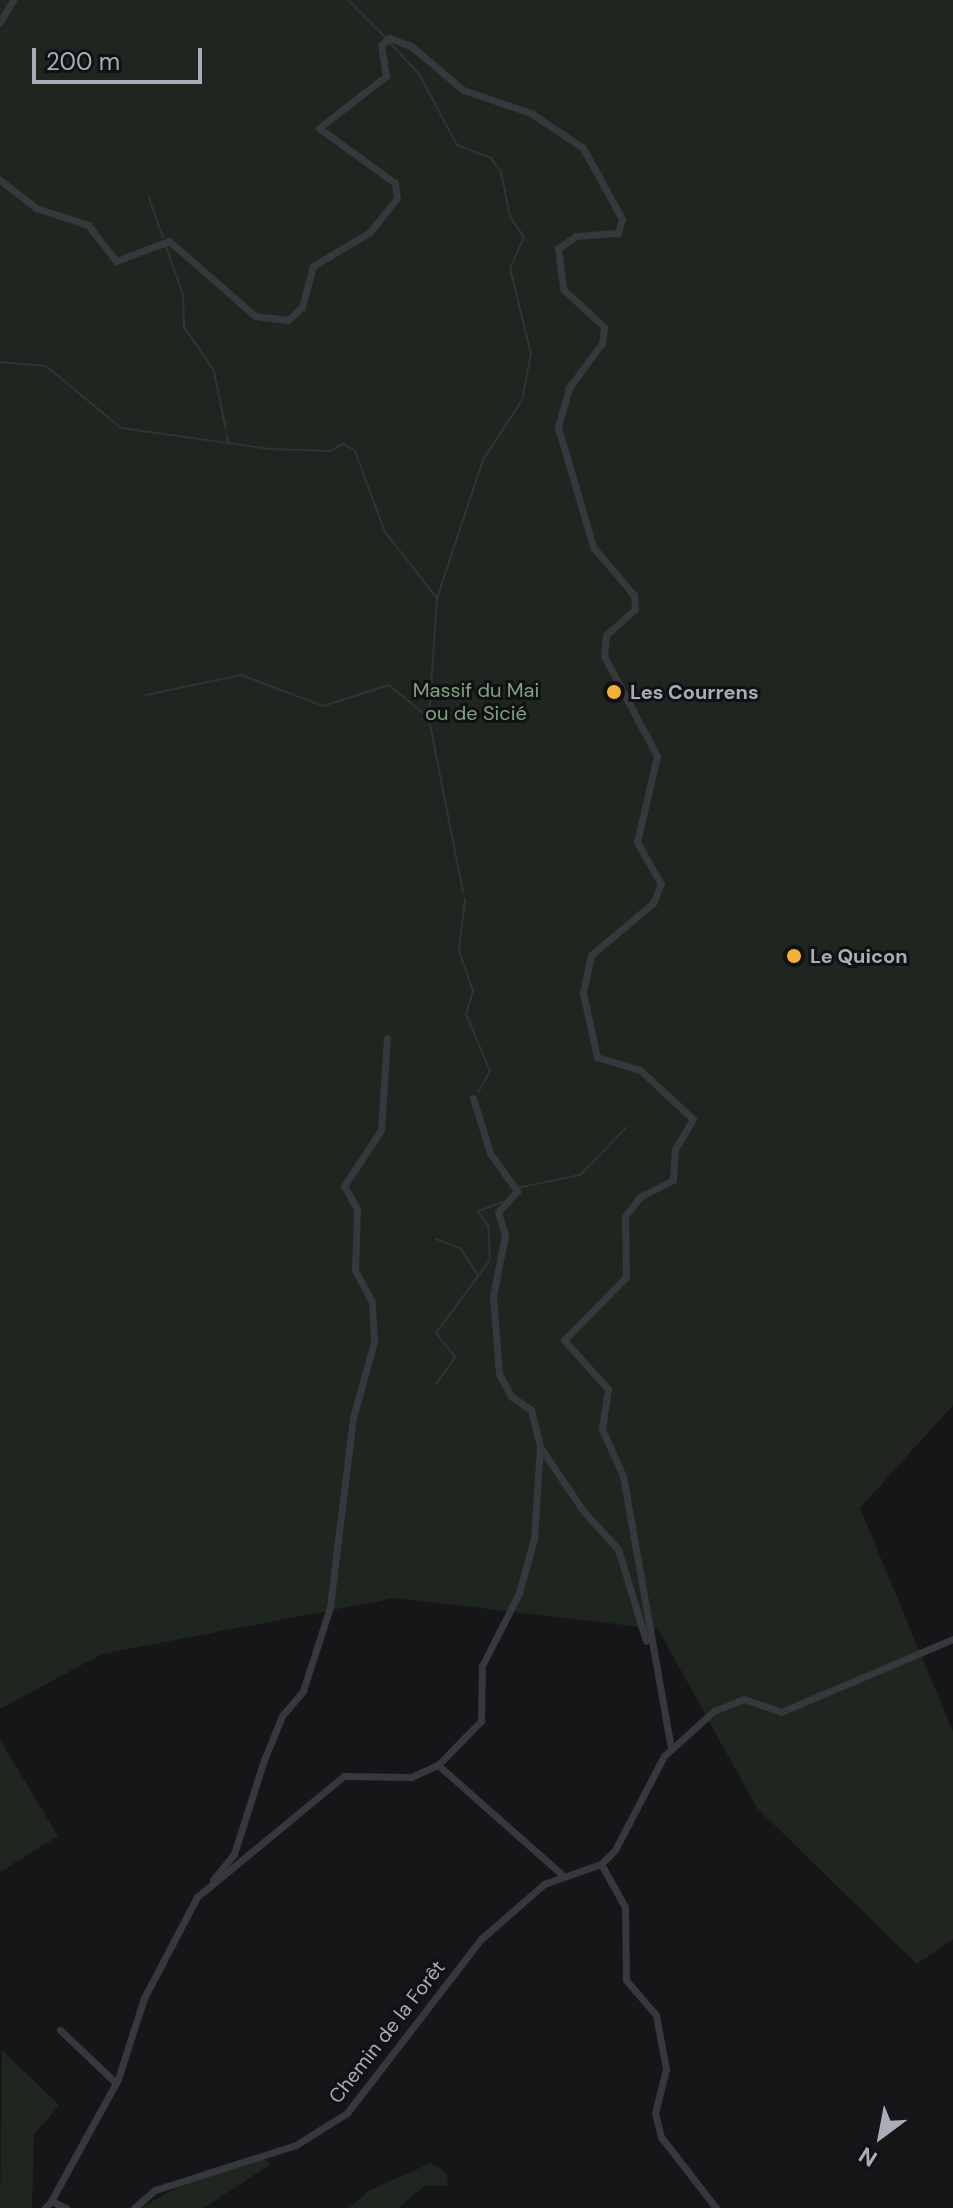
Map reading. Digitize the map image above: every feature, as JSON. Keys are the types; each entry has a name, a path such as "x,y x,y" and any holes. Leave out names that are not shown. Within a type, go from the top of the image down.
{"street":[{"path":"0,22 13,0"},
{"path":"0,180 36,208 88,225 116,261 169,241 255,316 288,320 302,307 313,266 370,232 397,198 395,183 319,128 386,76 381,45 389,38 411,46 463,90 531,113 583,148 622,219 618,233 576,236 558,248 563,289 604,327 602,343 569,388 558,427 593,547 634,595 635,609 606,635 604,656 657,756 637,842 661,884 653,903 591,955 583,993 597,1057 640,1070 693,1119 675,1149 673,1180 640,1197 625,1216 626,1277 564,1340 608,1389 602,1429 623,1476 651,1652 671,1747"},
{"path":"209,1887 234,1854 264,1760 282,1716 303,1691 330,1607 353,1418 374,1342 372,1302 355,1270 357,1209 344,1186 381,1130 387,1038"},
{"path":"45,2208 116,2083 150,1986 187,1909 209,1887 351,1772 404,1778 438,1765 481,1721 482,1666 512,1608 537,1524 540,1447 531,1410 512,1397 496,1363 493,1297 505,1235 498,1212 517,1191 490,1153 473,1098"},
{"path":"540,1447 618,1549 651,1652"},
{"path":"716,2208 661,2137 655,2113 666,2069 656,2015 626,1980 625,1907 601,1864 632,1824 671,1747 729,1703 744,1699 781,1712 953,1639"},
{"path":"438,1765 561,1874"},
{"name":"Chemin de la Forêt","path":"134,2208 155,2190 296,2145 347,2113 481,1939 561,1874 601,1864"},
{"path":"60,2030 116,2083"},
{"path":"51,2201 66,2208"}],"green space":[{"name":"Massif du Mai ou de Sicié","path":"0,0 953,0 953,1405 860,1508 953,1732 953,1939 917,1964 757,1808 658,1629 395,1598 102,1654 0,1709"},
{"path":"0,1740 58,1836 0,1872"},
{"path":"2,2050 59,2105 34,2135 32,2208 0,2208"},
{"path":"262,2159 271,2164 204,2208 141,2208 179,2186"},
{"path":"431,2163 447,2174 448,2186 426,2185 398,2208 349,2208 370,2190"}],"waterway":[{"path":"348,0 386,38"},
{"path":"390,43 419,74 457,145 491,158 501,172 510,217 524,237 510,268 531,354 522,400 483,460 437,598 429,719 463,892"},
{"path":"149,198 163,238"},
{"path":"165,244 183,294 184,327 214,371 226,430"},
{"path":"0,362 46,366 121,428 271,449 330,451 343,444 355,451 385,532 437,598"},
{"path":"227,435 229,445"},
{"path":"146,695 241,675 323,706 389,685 429,718"},
{"path":"465,899 459,951 473,991 466,1014 490,1071 478,1093"},
{"path":"517,1188 580,1175 627,1127"},
{"path":"437,1383 455,1357 436,1333 490,1260 488,1226 478,1211 503,1202"},
{"path":"436,1239 460,1248 478,1276"}],"place":[{"name":"Les Courrens","path":"614,692"},
{"name":"Le Quicon","path":"794,956"}]}
